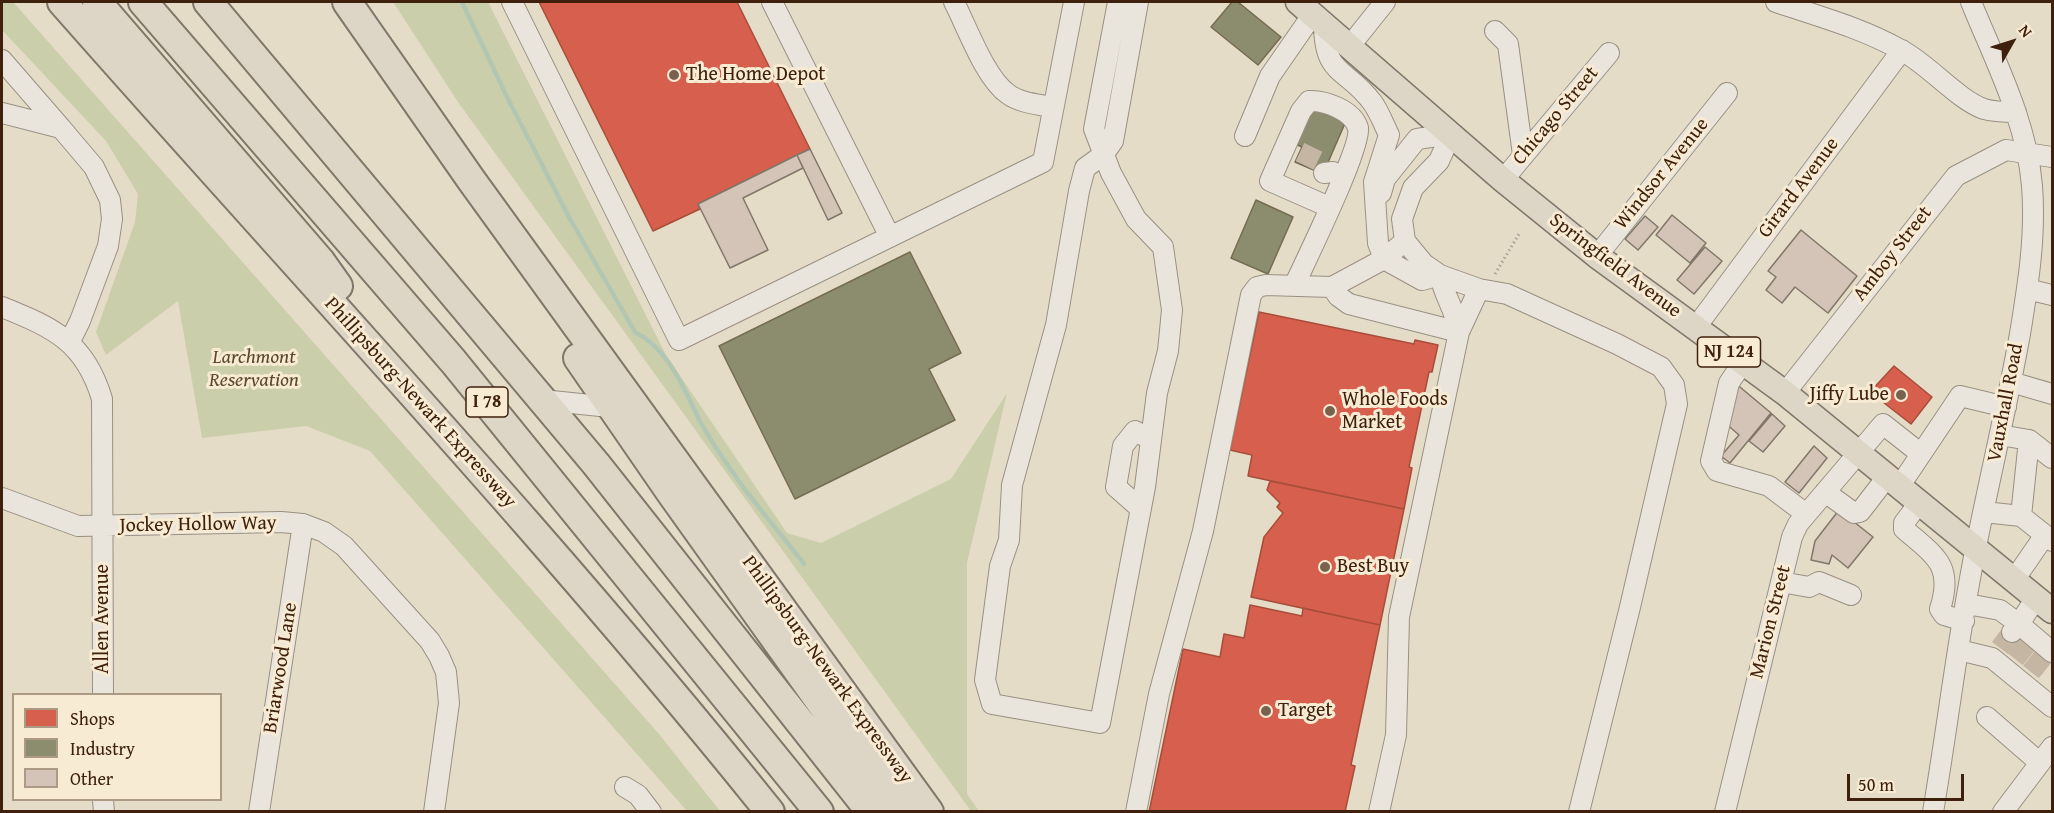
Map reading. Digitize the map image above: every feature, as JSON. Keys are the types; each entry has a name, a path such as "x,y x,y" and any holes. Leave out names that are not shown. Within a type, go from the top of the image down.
{"highway":[{"name":"Phillipsburg-Newark Expressway","path":"62,2 435,419 665,683 770,812"},
{"path":"97,2 321,262 435,419"},
{"name":"I 78","path":"143,2 453,360 819,812"},
{"name":"I 78","path":"208,2 542,400 699,593 871,812"},
{"name":"Phillipsburg-Newark Expressway","path":"347,2 472,181 929,812"},
{"path":"472,181 537,298 610,407 899,812"}],"main road":[{"name":"Springfield Avenue","path":"1312,13 1503,180 1597,256 1785,393 2044,604"}],"street":[{"path":"512,2 679,340 1043,162 1074,2"},
{"path":"772,2 890,237"},
{"path":"954,2 995,82 1009,95 1052,107"},
{"path":"1118,2 1094,129 1103,155 1136,219 1164,247 1172,310 1168,351 1157,393 1141,509 1100,723 992,704 985,680 1000,566 1009,540 1012,485 1031,408 1043,382 1056,325 1078,191 1085,168 1103,155 1113,141 1138,2"},
{"path":"1349,47 1385,2"},
{"path":"1776,2 1858,30 1902,50 1937,73 1968,101 1993,111 2016,112"},
{"name":"Vauxhall Road","path":"1934,812 1976,549 2011,382 2027,289 2043,229 2032,185 2027,151 2016,112 1971,2"},
{"path":"1245,136 1270,76 1312,13"},
{"path":"1312,13 1330,63 1372,102 1389,135 1374,182 1378,243 1384,259 1422,280 1440,275"},
{"path":"1495,31 1508,44 1523,155"},
{"name":"Girard Avenue","path":"1696,327 1902,50"},
{"name":"Chicago Street","path":"1503,180 1609,53"},
{"path":"2,60 94,167 104,183 112,219 108,246 81,321 70,341"},
{"name":"Windsor Avenue","path":"1597,256 1727,93"},
{"path":"1294,286 1329,207 1332,171 1357,142 1358,128 1350,116 1324,100 1309,101 1301,111 1293,155 1270,181 1329,207"},
{"path":"2,113 61,128"},
{"path":"1376,213 1385,179 1417,139 1451,134"},
{"path":"1451,134 1439,161 1413,188 1402,219 1405,241 1424,264 1440,275 1486,283 1617,344 1661,367 1674,385 1677,404 1630,608 1579,812"},
{"name":"Amboy Street","path":"1785,393 1956,176 2006,150 2027,151 2052,157"},
{"path":"1136,812 1159,694 1203,531 1246,310 1251,295 1257,287 1332,287 1384,259 1405,241"},
{"path":"1440,275 1443,290 1456,313 1459,332"},
{"path":"1379,812 1396,735 1399,617 1459,332 1486,283"},
{"path":"1332,287 1338,297 1349,304 1459,332"},
{"path":"2027,289 2052,295"},
{"name":"Allen Avenue","path":"2,307 46,325 70,341 96,378 102,399 103,693"},
{"path":"1743,362 1729,383 1711,461 1717,471 1769,486 1806,514"},
{"path":"2011,382 2052,394"},
{"path":"1825,492 1854,513 1860,512 1921,454 1960,396 2006,407"},
{"path":"542,400 610,407"},
{"name":"Marion Street","path":"1725,812 1792,537 1806,514 1883,424 1921,454"},
{"path":"1141,509 1116,487 1123,446 1135,431 1150,439"},
{"path":"2000,435 2029,440 2052,458"},
{"path":"2021,516 2029,440"},
{"name":"Jockey Hollow Way","path":"2,498 78,526 260,520 303,524 324,532 355,556 430,641 446,672 449,703 434,812"},
{"path":"1919,503 1904,523 1904,529 1933,555 1946,578 1946,588 1940,609 1944,615 2000,610 2013,647 2040,663"},
{"path":"1984,512 2021,516 2049,538 2014,580"},
{"name":"Briarwood Lane","path":"259,812 303,524"},
{"path":"1933,555 1954,531"},
{"path":"1946,578 1971,580"},
{"path":"1781,582 1809,587 1819,582 1851,595"},
{"path":"2013,647 2044,604"},
{"path":"1959,650 2013,647 2040,663 2049,696"},
{"path":"1987,717 2040,763"},
{"path":"2003,812 2052,747"},
{"path":"625,788 638,795 651,812"}],"path":[{"path":"1486,283 1519,234"}],"green space":[{"name":"Larchmont Reservation","path":"2,2 14,3 659,734 720,811 687,811 370,451 306,426 202,438 178,301 106,355 96,332 135,222 138,194 106,141 2,30"},
{"path":"393,2 488,2 666,355 787,533 821,543 951,479 1007,393 967,563 967,794 979,811 971,811 458,102"}],"building: Shops":[{"name":"The Home Depot","path":"539,2 737,2 810,149 698,204 700,209 653,231"},
{"name":"Whole Foods Market","path":"1259,312 1414,344 1415,340 1438,345 1432,372 1429,372 1409,467 1412,468 1404,509 1248,476 1252,455 1230,450"},
{"name":"Jiffy Lube","path":"1894,366 1932,397 1911,424 1870,392"},
{"name":"Best Buy","path":"1270,481 1404,509 1380,625 1251,597 1264,537 1283,513 1277,507 1280,503 1267,490"},
{"name":"Target","path":"1250,605 1302,616 1303,608 1380,625 1351,765 1355,766 1345,812 1149,812 1183,649 1220,657 1224,634 1244,638"}],"building: Industry":[{"path":"1232,2 1238,2 1281,37 1258,65 1211,27"},
{"path":"1312,106 1346,121 1323,174 1295,162 1302,147 1295,144"},
{"path":"1256,200 1293,217 1268,274 1231,258"},
{"path":"910,252 961,353 929,369 955,420 795,499 719,346"}],"building: Other":[{"path":"810,149 842,213 828,220 797,155"},
{"path":"797,155 803,168 743,198 768,250 730,268 698,204"},
{"path":"1672,215 1706,243 1690,263 1656,235"},
{"path":"1645,216 1658,227 1638,250 1625,239"},
{"path":"1801,230 1857,276 1828,313 1795,287 1782,303 1766,290 1776,277 1768,271"},
{"path":"1705,247 1722,261 1694,294 1677,280"},
{"path":"1734,382 1771,413 1730,463 1721,456 1739,435 1724,422"},
{"path":"1772,414 1785,426 1763,452 1749,441"},
{"path":"1814,446 1827,458 1799,493 1785,482"},
{"path":"1839,510 1873,537 1848,568 1832,555 1829,564 1811,560 1815,541"}],"waterway":[{"path":"462,2 507,97 570,219 635,332 658,349 667,360 722,457 804,564"}],"tunnel":[{"path":"1300,152 1327,165"},
{"path":"2000,648 2012,632"},
{"path":"2015,659 2027,644"},
{"path":"2031,672 2043,657"}],"place":[{"name":"The Home Depot","path":"674,75"},
{"name":"Jiffy Lube","path":"1901,395"},
{"name":"Whole Foods Market","path":"1330,411"},
{"name":"Best Buy","path":"1325,567"},
{"name":"Target","path":"1266,711"}]}
